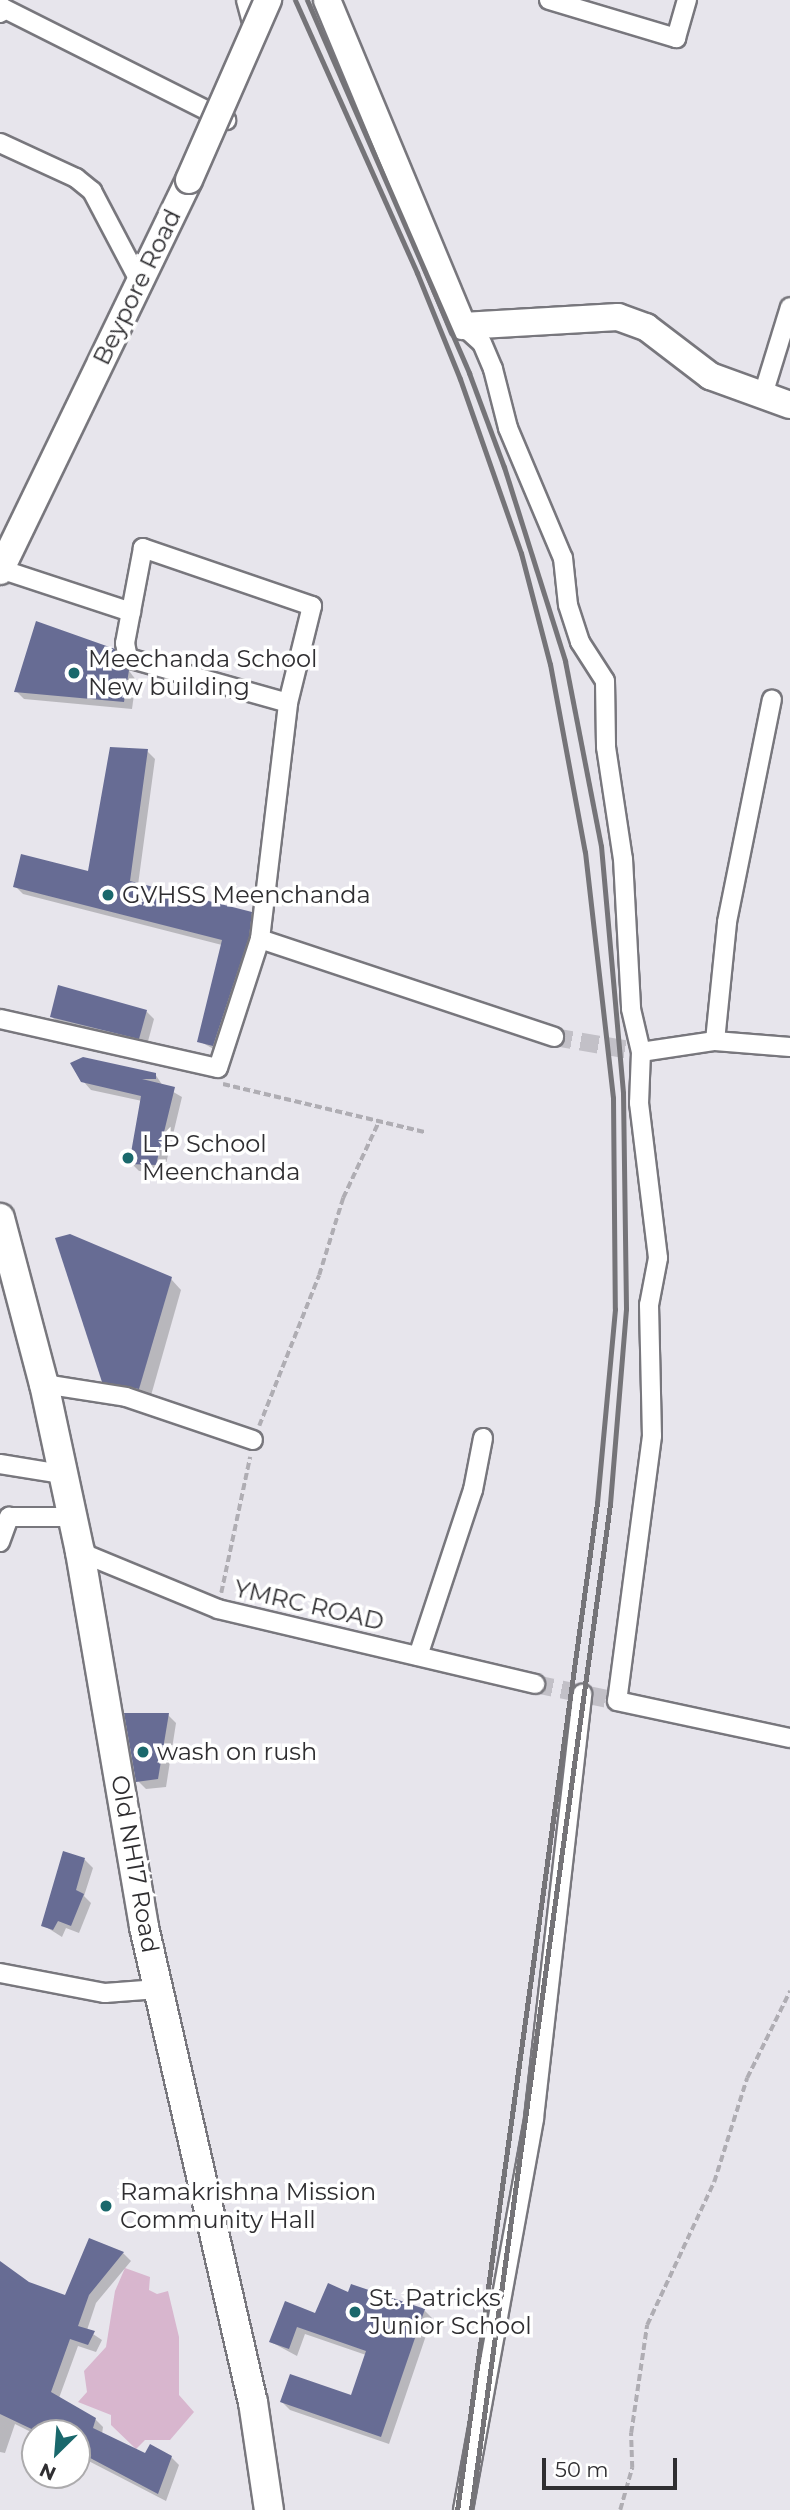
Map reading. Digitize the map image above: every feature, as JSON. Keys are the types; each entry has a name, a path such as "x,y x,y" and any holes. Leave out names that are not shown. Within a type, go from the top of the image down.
{"main road":[{"name":"Beypore Road","path":"0,570 189,180 268,0"},
{"path":"327,0 463,326 618,317 646,327 710,376 762,398 790,405"},
{"name":"Old NH17 Road","path":"0,1217 44,1384 80,1552 133,1871 253,2402 269,2510"}],"street":[{"path":"0,13 3,8 227,121 258,45 246,0"},
{"path":"549,0 676,38 687,0"},
{"path":"0,143 76,178 92,191 140,282"},
{"path":"762,398 790,307"},
{"path":"463,326 482,343 493,369 508,428 563,558 568,605 580,642 605,681 606,747 623,859 631,1009 640,1052 639,1103 658,1258 649,1306 652,1436 617,1701 790,1738"},
{"path":"0,1019 218,1068 260,939 288,703 312,606 143,548 125,643 128,658 288,703"},
{"path":"0,570 131,612"},
{"path":"715,1041 727,922 772,699"},
{"path":"260,939 554,1037"},
{"path":"640,1052 715,1041 790,1047"},
{"path":"44,1384 126,1397 253,1440"},
{"path":"418,1656 473,1490 483,1438"},
{"path":"0,1464 62,1474"},
{"path":"0,1542 9,1517 71,1517"},
{"name":"YMRC ROAD","path":"80,1552 218,1609 535,1684"},
{"path":"463,2510 534,2118 582,1694"},
{"path":"0,1973 105,1993 158,1989"}],"path":[{"path":"218,1609 253,1440 320,1275 343,1198 379,1121"},
{"path":"620,2510 632,2468 631,2433 647,2325 714,2182 747,2078 790,1992"}],"shaded area":[{"path":"125,2268 150,2277 149,2290 157,2294 168,2291 179,2337 179,2395 194,2412 170,2440 145,2440 136,2449 111,2425 111,2415 78,2402 87,2392 84,2371 106,2347 115,2291"}],"building":[{"name":"Meechanda School New building","path":"36,621 115,649 119,665 129,670 124,702 14,692"},
{"path":"110,747 148,749 130,881 252,912 249,937 213,1046 197,1042 222,940 13,887 21,854 88,871"},
{"path":"58,985 147,1010 139,1039 50,1017"},
{"path":"83,1057 156,1073 156,1079 142,1079 175,1087 156,1165 129,1164 141,1096 81,1082 70,1063"},
{"path":"70,1234 172,1277 139,1389 102,1382 55,1238"},
{"name":"wash on rush","path":"124,1713 169,1713 158,1779 136,1782"},
{"path":"63,1851 85,1858 76,1890 84,1894 71,1926 58,1921 53,1930 41,1926"},
{"path":"89,2238 124,2252 89,2295 78,2326 95,2331 88,2345 70,2339 51,2392 96,2418 93,2428 145,2453 150,2444 172,2456 158,2494 91,2458 91,2419 21,2419 21,2424 0,2414 0,2261 29,2282 65,2295"},
{"path":"328,2283 348,2292 351,2284 425,2309 381,2437 280,2402 290,2374 351,2395 366,2351 297,2327 289,2349 269,2342 285,2301 315,2313"}],"tunnel":[{"path":"554,1037 641,1052"},
{"path":"535,1684 617,1701"}],"railway":[{"path":"295,0 417,273 460,379 521,553 550,664 585,852 613,1098 615,1309 597,1503 457,2510"},
{"path":"307,0 469,373 504,467 565,661 601,846 623,1093 626,1309 610,1504 471,2510"}],"place":[{"name":"Meechanda School New building","path":"74,673"},
{"name":"GVHSS Meenchanda","path":"108,895"},
{"name":"L P School Meenchanda","path":"128,1158"},
{"name":"wash on rush","path":"143,1752"},
{"name":"Ramakrishna Mission Community Hall","path":"106,2206"},
{"name":"St. Patricks Junior School","path":"355,2312"}]}
